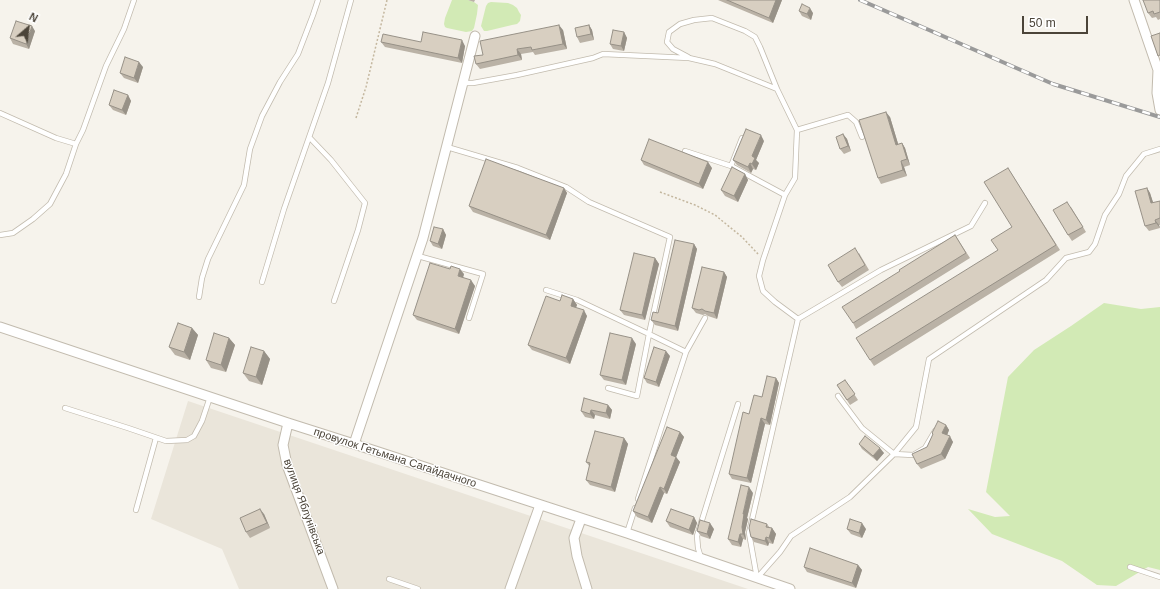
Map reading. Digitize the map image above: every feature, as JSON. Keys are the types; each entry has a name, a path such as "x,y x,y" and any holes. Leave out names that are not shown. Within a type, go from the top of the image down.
{"street":[{"path":"1134,0 1159,70 1157,93 1160,110"},
{"path":"354,444 418,256 475,36"},
{"name":"провулок Гетьмана Сагайдачного","path":"0,327 288,423 627,533 790,589"},
{"name":"вулиця Яблунівська","path":"288,423 283,445 287,465 334,589"},
{"path":"510,589 540,505"},
{"path":"581,518 574,538 577,556 587,589"}],"lane":[{"path":"0,235 12,233 33,219 50,204 66,174 106,66 124,29 134,0"},
{"path":"199,297 202,278 208,259 244,185 250,149 262,116 280,82 298,54 318,0"},
{"path":"262,282 284,209 328,83 351,0"},
{"path":"689,58 666,42 669,32 680,24 694,20 712,18 745,31 755,37 777,89 797,130 795,178 785,195 759,276 763,291 798,319"},
{"path":"463,83 473,83 517,75 592,58 603,54 689,58 715,64 777,89"},
{"path":"0,113 56,138 76,144"},
{"path":"797,130 848,116 856,122 862,137"},
{"path":"310,138 331,160 365,203 358,230 334,301"},
{"path":"731,166 742,138"},
{"path":"447,147 518,168 566,187 589,202 670,237 637,396 608,388"},
{"path":"757,578 780,552 791,536 850,497 894,454 916,428 929,359 1046,280 1066,258 1089,252 1095,244 1105,215 1119,194 1126,176 1144,154 1160,148"},
{"path":"685,151 731,166 785,195"},
{"path":"757,578 749,533 798,319 881,270 971,226 986,203"},
{"path":"418,256 483,274 469,318"},
{"path":"546,290 577,300 686,352"},
{"path":"627,533 686,352 705,318"},
{"path":"838,396 862,428 894,454 913,455 925,448 937,428"},
{"path":"65,408 166,441 187,440 194,436 202,421 210,397"},
{"path":"702,559 698,548 697,536 738,404"},
{"path":"136,510 156,438"},
{"path":"1130,567 1160,577"},
{"path":"389,579 418,589"}],"path":[{"path":"356,118 366,87 387,0"},
{"path":"660,192 695,205 715,215 742,237 763,260"}],"shaded area":[{"path":"188,401 748,589 239,589 222,549 151,519"}],"green space":[{"path":"452,0 468,0 478,5 474,28 472,31 466,32 445,27 445,18"},
{"path":"491,2 508,3 513,5 517,8 521,15 520,21 517,24 484,31 481,26 486,6"},
{"path":"1104,303 1141,309 1160,307 1160,570 1148,567 1116,586 1097,585 1062,561 992,534 968,509 995,517 1010,516 986,492 1008,377 1034,350"}],"building":[{"path":"727,0 776,0 769,18"},
{"path":"1143,0 1160,0 1160,12 1154,14 1153,11 1148,13"},
{"path":"802,4 810,8 807,14 799,11"},
{"path":"16,21 32,26 26,44 10,38"},
{"path":"559,25 563,44 532,50 531,47 517,49 518,55 476,64 474,56 483,55 480,41"},
{"path":"589,25 591,34 577,37 575,28"},
{"path":"613,30 624,32 621,46 610,44"},
{"path":"423,32 462,40 458,58 381,42 383,34 421,42"},
{"path":"1160,33 1160,55 1158,56 1151,36"},
{"path":"125,57 139,62 134,78 120,73"},
{"path":"114,90 128,95 122,110 109,105"},
{"path":"886,112 896,145 902,143 907,159 901,161 903,170 878,178 859,120"},
{"path":"746,129 761,135 752,156 755,158 752,164 750,163 748,167 733,160"},
{"path":"843,134 848,146 840,149 836,137"},
{"path":"649,139 708,162 699,184 641,160"},
{"path":"486,159 564,188 546,235 469,206"},
{"path":"732,167 745,174 734,196 721,190"},
{"path":"1008,168 1056,245 870,360 856,338 998,250 991,240 1012,227 984,182"},
{"path":"1147,188 1151,203 1160,201 1160,218 1155,220 1156,223 1145,226 1135,191"},
{"path":"1067,202 1083,227 1068,235 1053,210"},
{"path":"434,227 443,229 438,244 430,241"},
{"path":"955,235 966,253 853,323 842,307"},
{"path":"675,240 694,244 675,326 651,320 653,312 658,313"},
{"path":"855,248 865,265 838,282 828,265"},
{"path":"634,253 655,258 642,315 620,310"},
{"path":"430,263 450,269 451,266 460,269 458,276 471,280 455,329 413,315"},
{"path":"702,267 724,272 714,313 702,309 699,310 692,308"},
{"path":"562,295 573,299 571,306 584,310 566,358 528,345 546,296 560,301"},
{"path":"178,323 192,328 184,352 169,347"},
{"path":"214,333 229,338 221,365 206,360"},
{"path":"610,333 632,338 622,380 600,375"},
{"path":"251,347 264,351 256,377 243,373"},
{"path":"654,347 666,351 656,382 644,378"},
{"path":"767,376 776,378 766,420 761,418 747,478 729,474 743,412 749,414 754,395 762,397"},
{"path":"845,380 855,394 847,400 837,385"},
{"path":"584,398 608,405 606,413 591,410 590,414 581,411"},
{"path":"938,421 946,425 942,433 950,436 941,454 917,464 912,454 927,447"},
{"path":"667,427 680,432 671,455 676,457 664,489 660,487 648,517 633,511"},
{"path":"595,431 624,438 611,487 586,480 590,463 586,462"},
{"path":"865,436 880,448 873,456 859,444"},
{"path":"741,485 749,487 743,514 743,534 740,534 738,542 728,539"},
{"path":"260,509 267,523 246,532 240,518"},
{"path":"671,509 694,517 689,530 666,521"},
{"path":"751,519 767,524 766,527 772,528 769,538 766,537 765,541 751,537 749,528"},
{"path":"850,519 862,523 859,533 847,529"},
{"path":"700,520 710,523 707,534 697,531"},
{"path":"810,548 858,565 852,583 804,567"}],"railway":[{"path":"860,0 1053,84 1160,117"}]}
